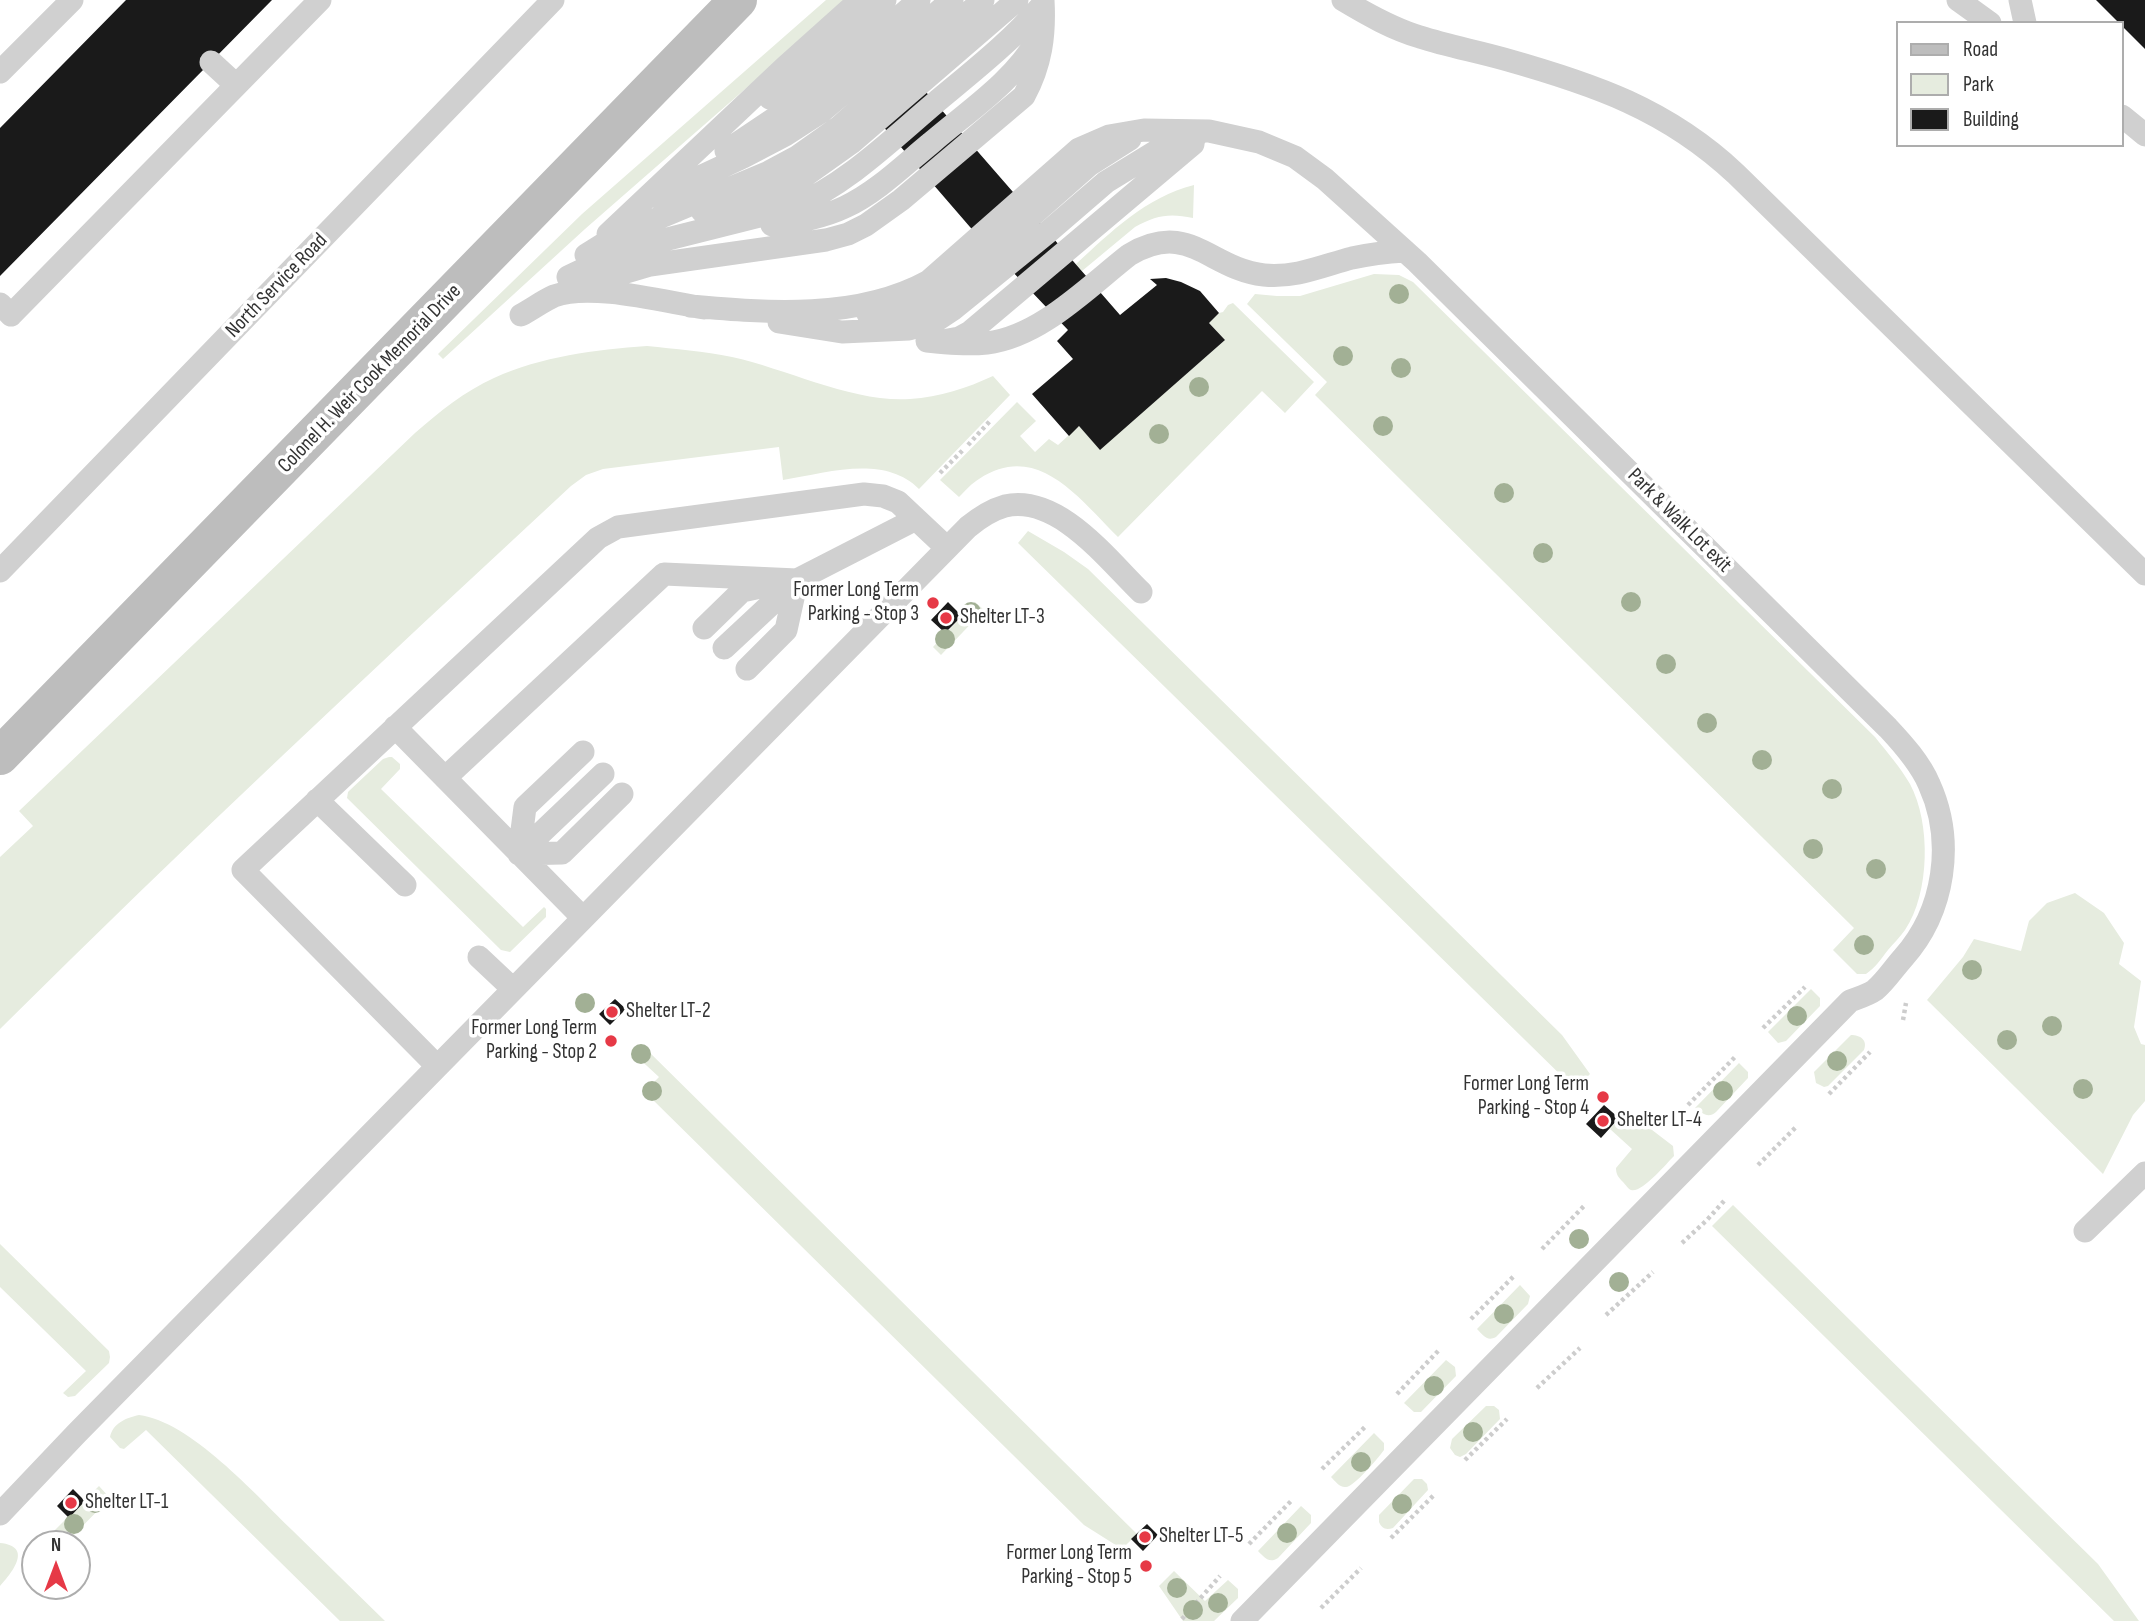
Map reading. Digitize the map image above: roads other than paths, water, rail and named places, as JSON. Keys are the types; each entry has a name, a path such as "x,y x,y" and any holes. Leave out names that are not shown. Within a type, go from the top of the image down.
{"street":[{"name":"Colonel H. Weir Cook Memorial Drive","path":"0,756 738,0"}],"lane":[{"path":"0,72 72,0"},
{"path":"0,304 11,315 320,0"},
{"name":"North Service Road","path":"0,571 553,0"},
{"path":"667,184 784,68 860,0"},
{"path":"556,289 585,256 620,223 794,80 885,0"},
{"path":"667,184 808,96 919,0"},
{"path":"667,184 743,157 785,135 822,111 952,0"},
{"path":"585,256 618,235 769,172 797,157 838,128 983,0"},
{"path":"646,224 745,201 799,180 851,143 1017,0"},
{"path":"1343,0 1388,25 1420,37 1502,58 1592,86 1637,105 1690,135 1736,174 2145,574"},
{"path":"1958,0 1987,21"},
{"path":"2020,0 2025,21"},
{"path":"556,289 650,265 826,240 866,225 901,200 1024,96 1034,79 1041,54 1043,2"},
{"path":"522,315 556,289 610,257 636,247 792,208 832,187 867,161 988,58 1030,19 1043,2"},
{"path":"693,234 799,222 847,206 885,181 1007,79 1029,54 1044,30"},
{"path":"211,62 236,86"},
{"path":"2124,118 2145,135"},
{"name":"Park & Walk Lot exit","path":"690,306 788,312 887,300 929,281 1079,149 1109,136 1144,130 1209,131 1259,142 1295,157 1325,179 1405,251 1888,728 1920,768 1936,800 1943,839 1941,882 1934,909 1911,950 1874,990 1850,1001 1242,1621"},
{"path":"842,332 909,329 934,322 1106,182 1155,152 1209,131"},
{"path":"927,341 959,338 970,332 1209,131"},
{"path":"556,289 609,293 842,332 927,341 986,343 1026,332 1044,322 1129,255 1160,241 1181,242 1238,268 1261,274 1286,276 1384,252 1405,251"},
{"path":"437,1066 243,870 598,538 618,527 864,494 883,496 898,502 947,548"},
{"path":"2,1511 968,527 985,514 1006,506 1042,508 1080,531 1141,592"},
{"path":"724,648 797,580 916,519"},
{"path":"445,778 664,574 797,580"},
{"path":"704,628 742,591 797,580"},
{"path":"747,669 786,630 797,580"},
{"path":"395,727 583,918"},
{"path":"519,854 525,807 583,752"},
{"path":"519,854 603,774"},
{"path":"519,854 562,853 622,794"},
{"path":"317,800 405,885"},
{"path":"479,957 513,989"},
{"path":"2085,1231 2145,1173"}],"place":[{"name":"Former Long Term Parking - Stop 3","path":"933,603"},
{"name":"Shelter LT-3","path":"946,618"},
{"name":"Shelter LT-2","path":"612,1012"},
{"name":"Former Long Term Parking - Stop 2","path":"611,1041"},
{"name":"Former Long Term Parking - Stop 4","path":"1603,1097"},
{"name":"Shelter LT-4","path":"1603,1121"},
{"name":"Shelter LT-1","path":"71,1503"},
{"name":"Shelter LT-5","path":"1145,1537"},
{"name":"Former Long Term Parking - Stop 5","path":"1146,1566"}]}
